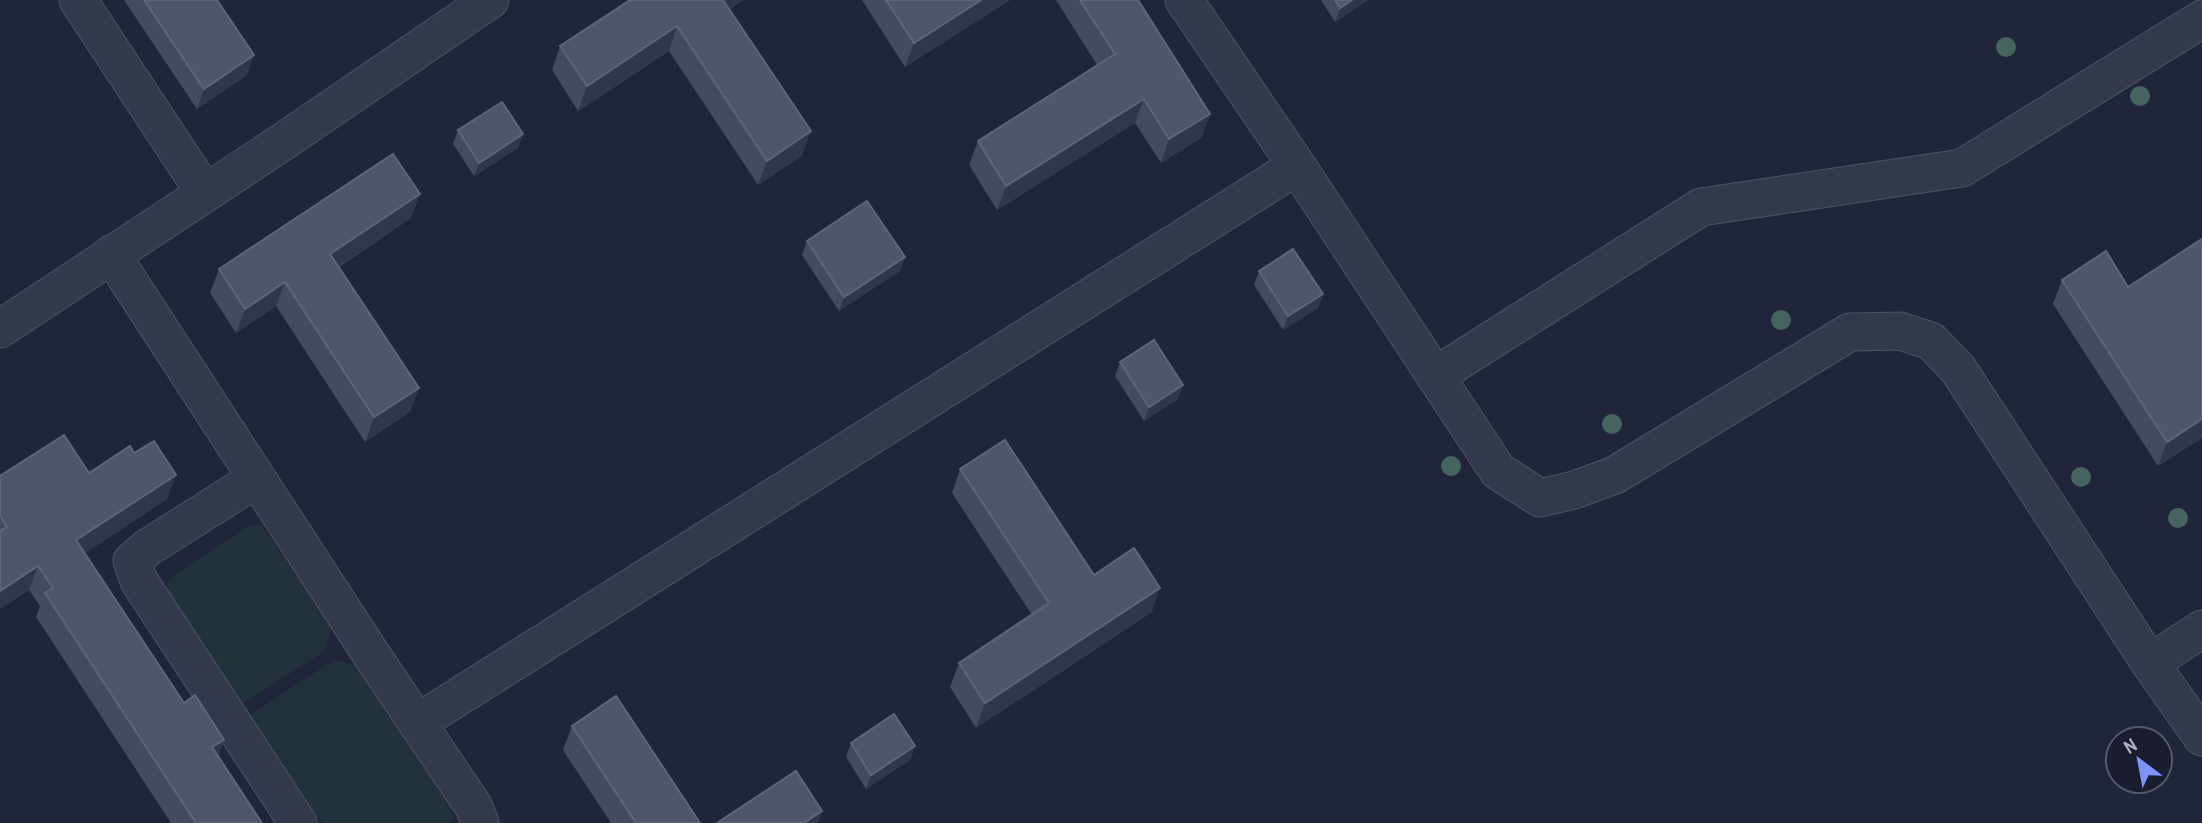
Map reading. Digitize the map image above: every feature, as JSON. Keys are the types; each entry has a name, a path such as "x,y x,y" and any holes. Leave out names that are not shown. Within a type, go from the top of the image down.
{"lane":[{"path":"78,0 205,193"},
{"path":"0,329 490,0"},
{"path":"1184,0 1498,471 1540,498 1573,490 1615,475 1850,332 1900,331 1931,341 1958,369 2150,663 2202,737"},
{"path":"1435,376 1701,206 1962,168 2202,19"},
{"path":"417,723 1297,166"},
{"path":"111,254 371,654 474,807 480,823"},
{"path":"256,478 147,548 132,561 139,581 298,823"},
{"path":"2150,663 2202,629"}],"shaded area":[{"path":"259,525 267,532 331,628 326,650 243,704 170,595 167,584 174,575 248,527"},
{"path":"334,660 356,665 450,807 453,817 450,823 322,823 250,715"}],"building":[{"path":"144,0 217,0 254,55 204,89"},
{"path":"630,0 723,0 811,131 767,161 677,26 587,86 560,46"},
{"path":"886,0 981,0 914,43"},
{"path":"1080,0 1138,0 1210,114 1169,139 1144,99 1006,186 978,141 1115,54"},
{"path":"1335,0 1352,0 1340,8"},
{"path":"502,102 523,134 479,163 458,130"},
{"path":"393,154 420,194 330,254 419,388 374,417 285,282 245,309 219,269"},
{"path":"867,201 905,257 844,297 807,241"},
{"path":"2202,239 2202,419 2167,442 2062,280 2106,251 2128,287"},
{"path":"1293,249 1323,294 1288,316 1259,271"},
{"path":"1154,340 1183,385 1149,407 1120,362"},
{"path":"64,435 89,473 130,446 134,453 154,441 176,475 76,540 184,703 195,695 224,740 212,747 262,823 196,823 45,593 53,588 38,566 0,591 0,531 7,527 0,516 0,476"},
{"path":"1005,440 1094,575 1134,548 1160,588 985,703 959,663 1049,603 960,469"},
{"path":"616,696 700,823 636,823 572,726"},
{"path":"894,714 915,746 871,775 851,743"},
{"path":"796,771 822,811 804,823 717,823"}]}
